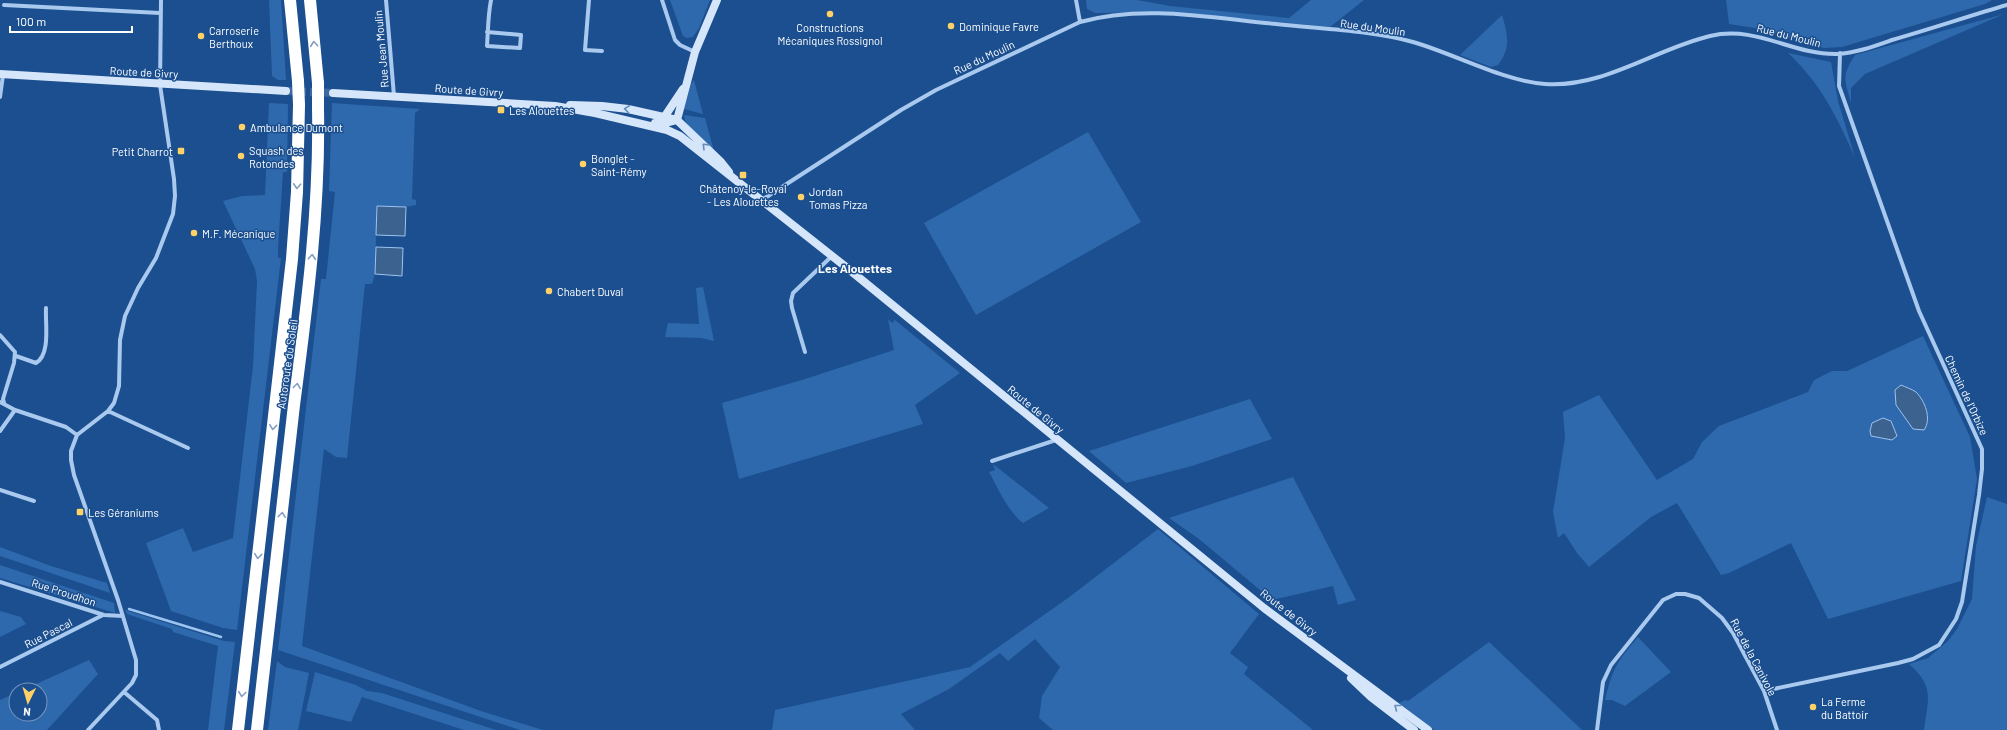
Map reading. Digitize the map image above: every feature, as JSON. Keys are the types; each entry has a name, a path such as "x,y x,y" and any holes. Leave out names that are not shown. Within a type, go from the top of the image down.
{"highway":[{"name":"Autoroute du Soleil","path":"238,730 292,259 297,184 299,105 290,0"},
{"name":"Autoroute du Soleil","path":"257,730 294,405 306,323 318,166 318,83 310,0"}],"main road":[{"path":"677,120 695,52 717,0"},
{"name":"Route de Givry","path":"2,74 286,91"},
{"path":"666,123 686,85"},
{"name":"Route de Givry","path":"333,93 555,106 602,106 666,123 716,166 731,175 832,256 1056,440 1162,523 1264,608 1330,658 1371,697 1413,728 1428,730"},
{"name":"Route de Givry","path":"555,106 662,124 677,120 721,162 731,175"}],"street":[{"path":"88,730 132,683 137,668 136,660 122,616 72,469 71,451 77,435 108,411 114,403 119,386 120,340 125,316 138,288 158,253 175,206 174,179 160,84 161,0"},
{"name":"Rue Jean Moulin","path":"386,0 394,96"},
{"path":"487,32 521,35 520,48 487,46 487,32 491,0"},
{"path":"589,0 585,50 602,51"},
{"path":"662,0 675,40 680,45 695,52"},
{"path":"1076,0 1080,22"},
{"path":"2002,0 2006,5"},
{"path":"4,5 160,13"},
{"name":"Rue du Moulin","path":"761,200 901,110 936,90 1080,22 1101,16 1164,14 1357,32 1409,41 1508,76 1545,84 1586,80 1710,36 1725,34 1757,36 1810,51 1824,54 1840,54 1880,44 2006,5"},
{"name":"Chemin de l'Orbize","path":"1764,691 1898,663 1913,659 1940,645 1956,619 1962,602 1979,495 1982,469 1982,449 1916,304 1839,86 1840,54"},
{"path":"0,97 2,74"},
{"path":"806,352 792,308 791,301 793,293 832,256"},
{"path":"16,356 36,363 39,361 45,350 46,308"},
{"path":"0,335 14,348 16,356 2,403 15,410 66,427 77,435"},
{"path":"0,431 15,410"},
{"path":"108,411 188,448"},
{"path":"992,461 1056,440"},
{"path":"0,490 34,501"},
{"name":"Rue Proudhon","path":"0,582 104,615 122,616"},
{"name":"Rue de la Canivole","path":"1597,730 1603,682 1611,665 1663,600 1676,594 1685,594 1699,598 1722,618 1733,633 1764,691 1777,730"},
{"name":"Rue Pascal","path":"0,667 104,615"},
{"path":"124,692 157,720 159,728"}],"shaded area":[{"path":"269,0 281,0 286,80 278,80 272,76"},
{"path":"670,0 710,0 699,28 693,37 687,38 683,36"},
{"path":"1086,0 1137,0 1170,6 1289,18 1311,0 1364,0 1330,27 1166,12 1095,13 1087,9"},
{"path":"1726,0 1992,0 1985,4 1842,47 1824,48 1755,28 1729,24"},
{"path":"2004,14 1865,74 1851,88 1851,103 1846,84 1846,74 1855,55"},
{"path":"1502,15 1507,35 1507,47 1498,65 1491,67 1460,55"},
{"path":"1788,53 1831,62 1838,101 1855,157 1819,89 1800,65"},
{"path":"694,80 703,114 684,109 691,84"},
{"path":"269,103 288,104 287,172 283,172 278,248 278,258 281,258 237,630 223,628 171,611 146,543 183,528 193,552 233,538 253,366 257,281 255,269 223,201 242,196 265,195"},
{"path":"332,103 420,109 415,113 412,199 416,200 416,205 406,207 377,206 375,274 372,284 365,284 347,458 336,457 324,449 302,646 481,711 543,730 520,730 278,650 321,279 326,279 335,192 329,191"},
{"path":"684,115 705,118 714,151 691,129"},
{"path":"1088,132 1141,222 976,315 924,223"},
{"path":"377,206 406,207 405,236 376,235"},
{"path":"376,247 403,248 402,276 375,274"},
{"path":"703,287 714,341 701,338 665,337 668,323 699,324 696,288"},
{"path":"888,319 892,323 895,320 960,373 915,405 923,424 739,479 722,403 802,380 894,350"},
{"path":"1923,336 1970,437 1977,479 1961,581 1828,619 1791,543 1729,573 1721,575 1677,503 1651,517 1589,567 1577,553 1564,533 1558,538 1553,512 1565,438 1563,412 1599,395 1657,480 1693,459 1702,442 1719,426 1808,392 1814,380 1832,371 1847,371","holes":["1872,423 1892,440 1871,436 1870,431"]},
{"path":"1901,385 1916,392 1925,405 1927,421 1924,430 1913,429 1896,405 1895,390"},
{"path":"1250,399 1272,439 1192,466 1126,483 1089,451"},
{"path":"1883,418 1891,421 1897,436 1892,440 1871,436 1870,431 1872,423"},
{"path":"993,464 1049,508 1023,523 1008,506 989,472 995,470"},
{"path":"1293,477 1356,600 1338,605 1333,586 1272,600 1199,539 1169,518"},
{"path":"1987,497 2007,504 2007,730 1924,730 1928,694 1923,680 1909,664 1928,658 1948,641 1957,629 1972,599 1976,546"},
{"path":"1158,529 1259,614 1230,653 1248,667 1244,674 1313,730 1053,730 1039,718 1042,696 1060,667 1035,639 1008,661 1000,653 949,689 901,714 915,730 772,730 775,710 970,667 1068,598"},
{"path":"0,547 51,566 107,583 110,593 0,556"},
{"path":"0,565 114,603 115,613 0,578"},
{"path":"125,610 224,641 235,642 224,730 208,730 218,646 173,632 172,629 127,614"},
{"path":"0,611 21,617 26,624 0,637"},
{"path":"1638,637 1671,672 1625,706 1612,700 1605,700 1613,672 1620,659"},
{"path":"1489,642 1582,730 1434,730 1399,703 1405,700 1408,701"},
{"path":"89,660 98,674 47,730 0,730 0,700 8,696 8,722 48,722 48,682 41,682"},
{"path":"277,661 285,667 309,673 298,730 268,730"},
{"path":"315,672 356,685 367,691 382,693 496,730 464,730 362,697 351,722 306,711"}],"waterway":[{"path":"129,609 221,637"}],"tunnel":[{"path":"286,91 333,93"}],"place":[{"name":"Constructions Mécaniques Rossignol","path":"830,14"},
{"name":"Dominique Favre","path":"951,26"},
{"name":"Carroserie Berthoux","path":"201,36"},
{"name":"Les Alouettes","path":"501,110"},
{"name":"Ambulance Dumont","path":"242,127"},
{"name":"Petit Charrot","path":"181,151"},
{"name":"Squash des Rotondes","path":"241,156"},
{"name":"Bonglet - Saint-Rémy","path":"583,164"},
{"name":"Châtenoy-le-Royal - Les Alouettes","path":"743,175"},
{"name":"Jordan Tomas Pizza","path":"801,197"},
{"name":"M.F. Mécanique","path":"194,233"},
{"name":"Chabert Duval","path":"549,291"},
{"name":"Les Géraniums","path":"80,512"},
{"name":"La Ferme du Battoir","path":"1813,707"}],"district":[{"name":"Les Alouettes","path":"855,268"}]}
